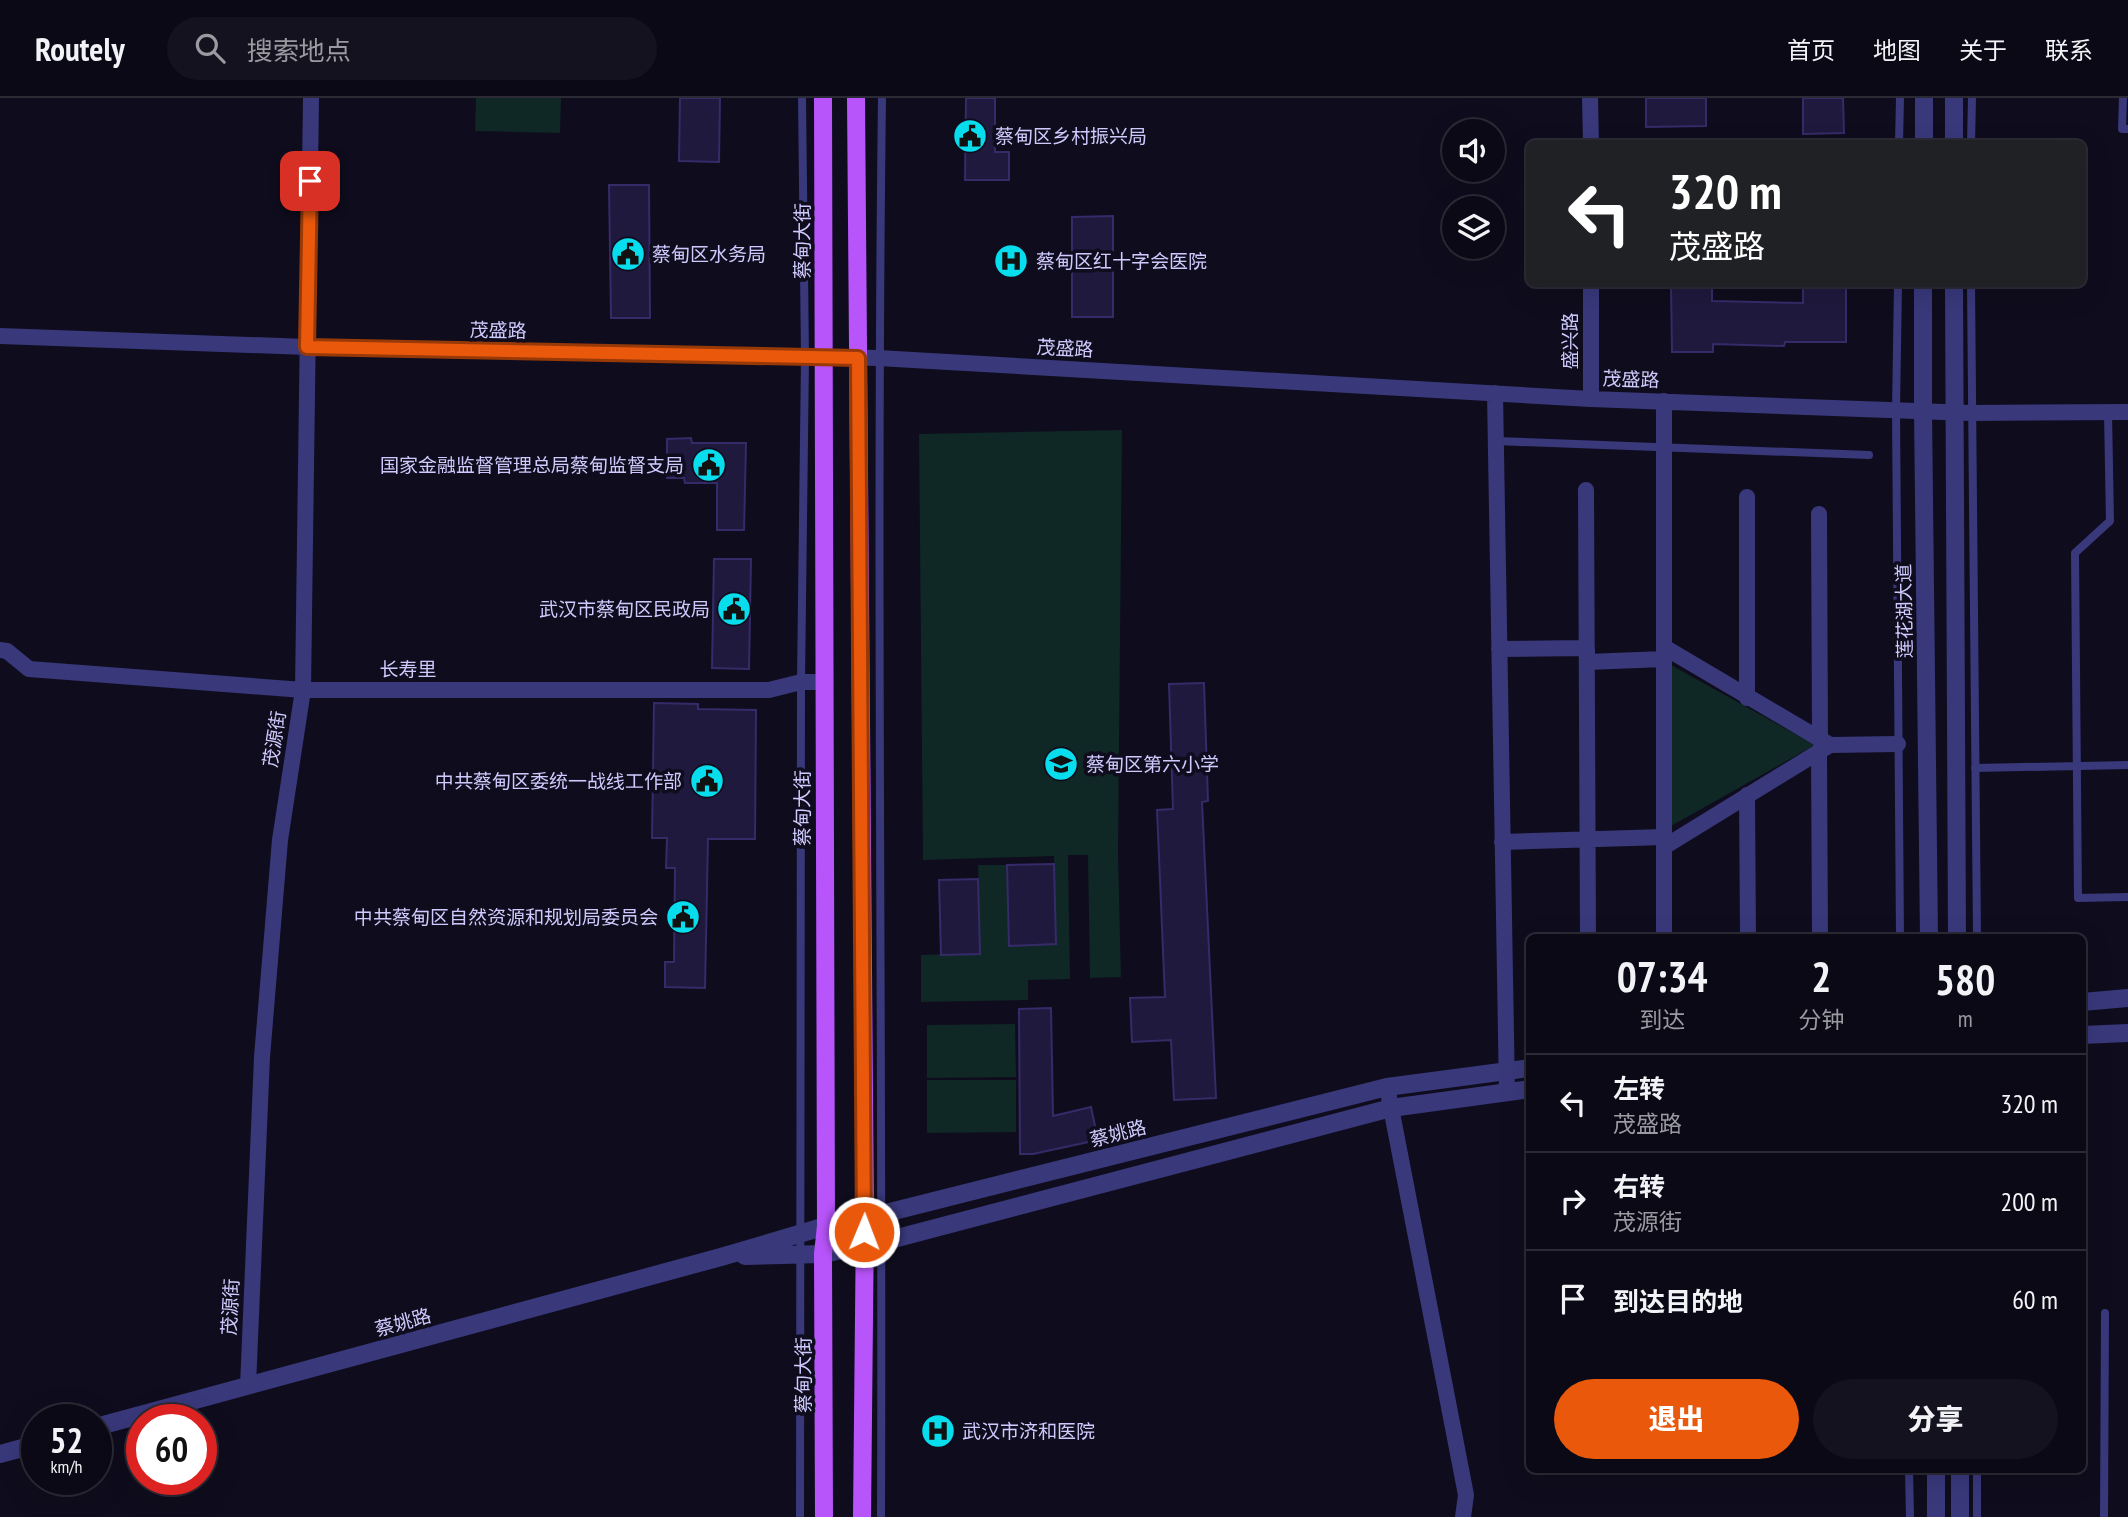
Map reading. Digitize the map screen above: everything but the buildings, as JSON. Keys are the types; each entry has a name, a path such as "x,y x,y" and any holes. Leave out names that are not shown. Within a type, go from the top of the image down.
{"main road":[{"name":"蔡甸大街","path":"823,98 814,358 822,682 826,1226 823,1254 824,1517"},
{"path":"856,98 873,1216 862,1517"}],"street":[{"name":"茂源街","path":"248,1386 263,1044 280,840 303,691 311,98"},
{"path":"1590,98 1591,140"},
{"path":"1924,98 1924,140"},
{"path":"1954,98 1954,140"},
{"name":"盛兴路","path":"1591,287 1591,399"},
{"name":"莲花湖大道","path":"1923,287 1929,934"},
{"path":"1954,287 1962,413 1957,934"},
{"name":"茂盛路","path":"0,336 307,347 878,358 1591,399 1962,413 2128,412"},
{"path":"1495,393 1507,1092"},
{"path":"1664,401 1664,934"},
{"path":"1586,490 1588,934"},
{"path":"1747,698 1748,497"},
{"path":"1819,514 1823,745 1820,934"},
{"path":"1499,649 1587,655 1664,653 1747,698 1823,745"},
{"name":"长寿里","path":"0,650 7,651 29,669 303,691 769,690 801,682 822,682"},
{"path":"1502,842 1664,842 1747,794 1823,745 1898,744"},
{"path":"1747,794 1748,934"},
{"path":"2086,1002 2128,998"},
{"path":"2086,1035 2128,1033"},
{"name":"蔡姚路","path":"112,1423 826,1226 1387,1087 1526,1069"},
{"path":"1387,1087 1466,1495 1463,1517"},
{"name":"蔡姚路","path":"721,1257 823,1254 873,1244 1391,1108 1526,1090"},
{"path":"0,1454 21,1448"},
{"path":"1936,1473 1936,1517"},
{"path":"1960,1473 1960,1517"}],"lane":[{"path":"800,1517 801,682 814,358 802,98"},
{"path":"873,1216 881,98"},
{"path":"1899,140 1900,98"},
{"path":"1972,98 1972,140"},
{"path":"2123,98 2122,129 2128,129"},
{"name":"莲花湖大道","path":"1898,287 1896,410 1900,934"},
{"path":"1971,287 1962,413 1975,768 1978,934"},
{"path":"2108,413 2110,521 2075,553 2078,898 2128,897"},
{"path":"1496,441 1869,455"},
{"path":"1975,768 2128,765"},
{"path":"873,1244 881,1517"},
{"path":"2104,1517 2105,1313"},
{"path":"1909,1473 1910,1517"},
{"path":"1977,1473 1977,1517"}],"green space":[{"path":"476,98 561,98 560,133 475,131"},
{"path":"1122,430 1118,854 1121,977 1090,978 1088,855 1068,855 1070,979 1028,980 1028,1000 921,1002 921,955 980,953 978,865 1007,865 1009,945 1056,944 1054,856 923,860 919,434"},
{"path":"1671,665 1815,745 1671,826"},
{"path":"1015,1024 1016,1077 927,1078 927,1025"},
{"path":"927,1080 1016,1080 1016,1132 927,1133"}],"place":[{"name":"蔡甸区乡村振兴局","path":"970,136"},
{"name":"蔡甸区水务局","path":"628,254"},
{"name":"蔡甸区红十字会医院","path":"1011,261"},
{"name":"国家金融监督管理总局蔡甸监督支局","path":"709,465"},
{"name":"武汉市蔡甸区民政局","path":"734,609"},
{"name":"蔡甸区第六小学","path":"1061,764"},
{"name":"中共蔡甸区委统一战线工作部","path":"707,781"},
{"name":"中共蔡甸区自然资源和规划局委员会","path":"683,917"},
{"name":"武汉市济和医院","path":"938,1431"}],"route":[{"path":"310,181 307,347 858,358 864,1232"}]}
